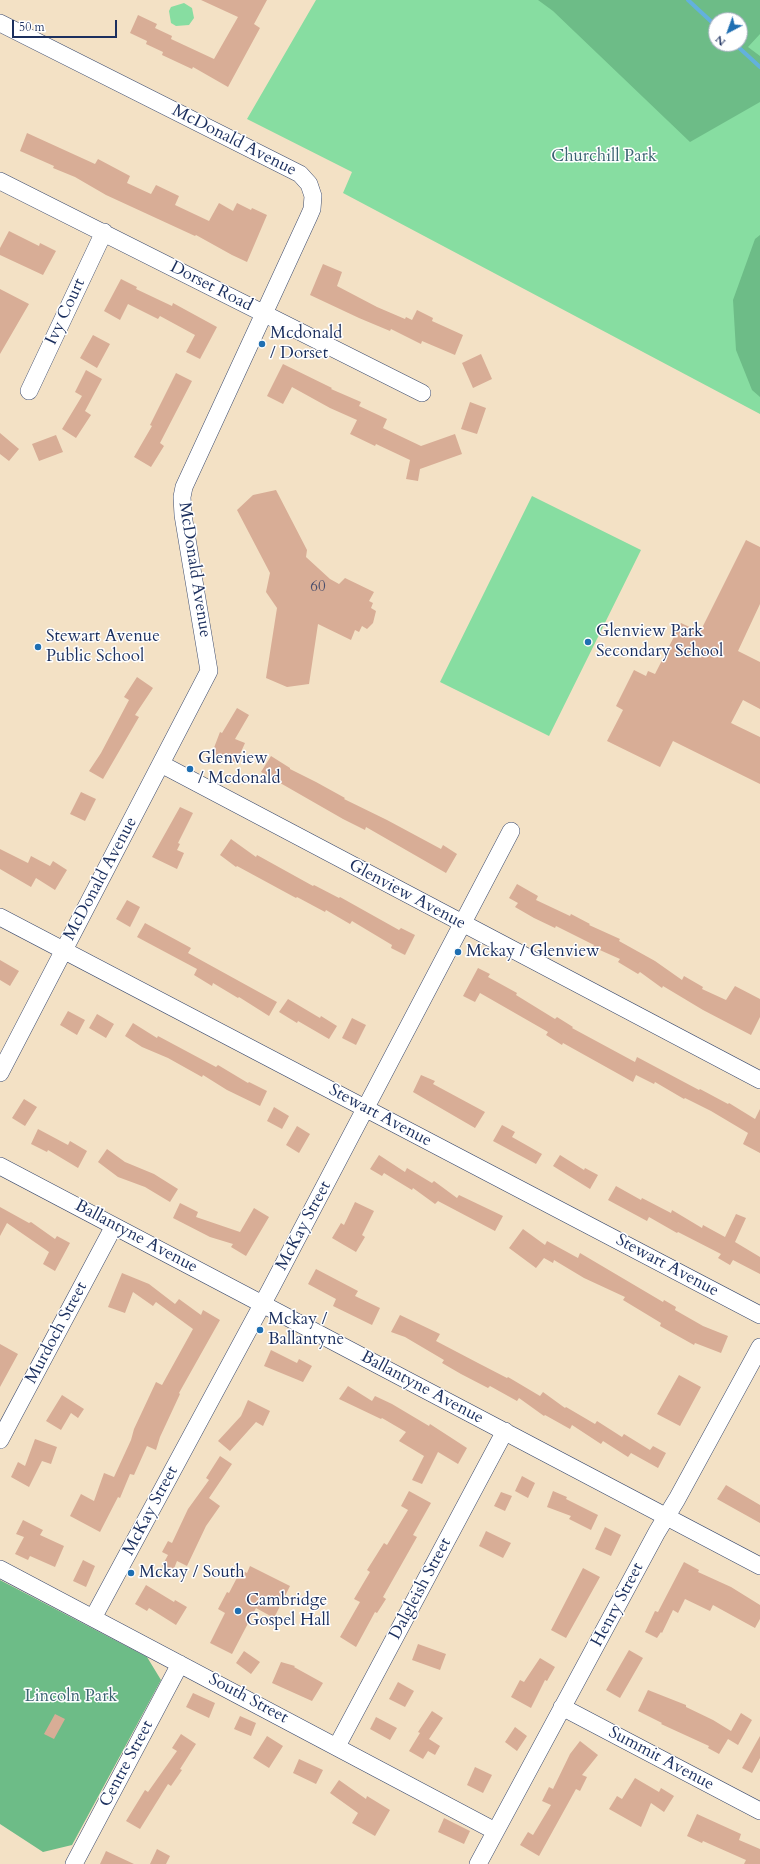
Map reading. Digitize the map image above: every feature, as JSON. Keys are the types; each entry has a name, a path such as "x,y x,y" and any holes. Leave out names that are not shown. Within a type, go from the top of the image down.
{"street":[{"name":"McDonald Avenue","path":"0,23 274,160 300,174 306,179 312,190 312,208 184,488 182,497 183,515 209,671 0,1072"},
{"name":"Dorset Road","path":"0,181 422,393"},
{"name":"Ivy Court","path":"29,391 104,232"},
{"name":"Glenview Avenue","path":"161,764 760,1080"},
{"name":"McKay Street","path":"93,1618 262,1304 511,831"},
{"name":"Stewart Avenue","path":"0,917 760,1315"},
{"name":"Ballantyne Avenue","path":"0,1166 760,1566"},
{"name":"Murdoch Street","path":"0,1440 114,1226"},
{"name":"Henry Street","path":"478,1864 562,1707 760,1347"},
{"name":"Dalgleish Street","path":"337,1746 505,1431"},
{"name":"South Street","path":"0,1569 337,1746 495,1831"},
{"name":"Centre Street","path":"74,1864 180,1664"},
{"name":"Summit Avenue","path":"562,1707 760,1811"}],"green space":[{"name":"Churchill Park","path":"316,0 760,0 760,414 343,193 352,172 247,119"},
{"path":"538,0 760,0 760,34 748,47 760,56 760,102 690,142 553,11"},
{"path":"184,3 192,8 194,18 189,25 176,26 171,23 169,11 171,7"},
{"path":"760,235 760,397 752,390 736,350 733,300 755,239"},
{"path":"532,496 641,550 549,736 440,682"},
{"name":"Lincoln Park","path":"0,1580 147,1657 161,1680 72,1845 43,1852 0,1824"}],"building":[{"path":"201,0 267,0 254,24 260,28 228,87 193,67 192,69 162,55 163,52 146,44 147,41 130,33 138,15 157,24 155,28 172,36 171,39 214,59 238,17"},
{"path":"27,133 95,164 98,159 130,176 127,183 151,194 156,185 179,196 175,205 209,221 219,203 233,211 237,203 251,210 252,208 267,215 247,262 196,235 195,236 106,195 75,177 53,168 54,166 20,151"},
{"path":"9,231 39,246 40,243 56,251 43,275 0,255 0,248"},
{"path":"323,264 342,272 337,286 377,307 405,319 406,317 412,320 417,310 433,318 432,321 463,335 455,355 422,341 421,344 391,329 390,331 359,318 310,295"},
{"path":"121,279 137,287 136,289 172,306 173,303 217,327 200,359 186,352 195,335 160,316 158,319 128,304 120,320 104,311"},
{"path":"0,289 29,304 0,354"},
{"path":"93,335 110,344 97,368 80,358"},
{"path":"481,354 492,379 473,388 462,363"},
{"path":"283,364 332,388 331,389 361,402 359,406 387,419 383,428 421,446 455,434 462,454 420,469 418,481 406,479 410,460 350,434 357,420 330,408 292,387 283,404 267,396"},
{"path":"86,370 102,379 85,411 91,415 76,438 62,429 82,396 75,392"},
{"path":"176,373 192,381 160,443 164,446 151,467 134,457 152,426 150,425"},
{"path":"470,402 486,408 477,434 461,429"},
{"path":"0,433 19,449 9,461 0,454"},
{"path":"56,435 63,452 39,461 32,444"},
{"path":"276,490 307,550 306,557 330,579 339,584 345,578 374,592 369,601 373,603 371,608 376,611 373,623 367,629 362,626 359,632 355,630 351,640 318,624 309,684 287,687 266,678 277,608 266,592 270,573 237,510 253,495"},
{"path":"746,540 760,547 760,604 738,651 760,662 760,709 743,700 731,723 760,737 760,784 673,741 660,767 607,741 623,710 616,706 634,670 646,676 648,671 655,674 681,623 700,632"},
{"path":"137,677 153,688 135,715 139,717 103,779 89,771 101,753 129,700 124,697"},
{"path":"237,708 249,715 235,739 245,743 236,763 212,753 220,732 222,733"},
{"path":"271,756 290,769 345,798 344,799 441,849 443,845 457,854 446,873 366,827 365,830 343,819 261,772"},
{"path":"81,792 96,799 85,821 70,814"},
{"path":"180,807 193,813 178,843 180,844 177,850 184,853 177,869 152,857"},
{"path":"231,839 256,857 257,855 313,886 314,885 339,898 340,897 399,930 401,928 415,935 405,955 391,948 392,945 352,921 350,924 326,910 325,912 237,866 236,867 220,855"},
{"path":"0,849 28,863 31,856 50,866 53,861 67,870 55,890 36,878 31,887 0,869"},
{"path":"517,884 538,896 536,900 570,916 571,914 590,924 589,925 620,939 619,941 655,961 682,980 684,976 703,987 702,989 726,1000 735,986 760,999 760,1017 751,1035 703,1010 663,986 662,988 640,972 638,974 618,962 620,959 593,947 594,945 556,926 555,928 534,918 515,907 518,903 509,898"},
{"path":"127,900 140,907 130,927 116,919"},
{"path":"145,923 191,948 188,953 277,1002 269,1016 213,983 212,986 194,975 197,969 137,937"},
{"path":"0,960 19,971 10,986 0,980"},
{"path":"478,968 490,974 488,977 517,993 516,995 555,1019 557,1017 573,1027 572,1028 635,1062 637,1057 699,1090 700,1089 728,1104 729,1103 755,1119 760,1109 760,1153 743,1144 748,1133 711,1111 685,1098 684,1099 655,1082 654,1084 636,1075 633,1082 563,1043 562,1045 546,1035 548,1032 480,993 475,1002 463,996"},
{"path":"288,999 337,1026 329,1039 279,1012"},
{"path":"68,1011 85,1020 77,1035 60,1025"},
{"path":"97,1014 114,1024 106,1038 89,1028"},
{"path":"352,1018 366,1025 356,1045 342,1038"},
{"path":"133,1023 157,1038 158,1036 216,1067 218,1065 248,1083 249,1082 267,1091 260,1106 227,1090 203,1075 202,1077 168,1058 142,1047 125,1036"},
{"path":"421,1075 435,1081 433,1084 485,1112 475,1128 413,1092"},
{"path":"24,1099 37,1107 25,1126 12,1118"},
{"path":"274,1107 289,1116 282,1129 267,1121"},
{"path":"502,1125 515,1132 512,1137 542,1154 536,1164 493,1141"},
{"path":"297,1126 310,1134 299,1153 286,1145"},
{"path":"38,1129 68,1145 70,1141 87,1151 78,1168 48,1150 47,1152 31,1144"},
{"path":"107,1149 125,1162 154,1174 178,1189 170,1202 145,1187 118,1177 98,1162"},
{"path":"379,1155 405,1172 407,1168 432,1183 434,1181 457,1198 459,1195 503,1216 495,1231 438,1201 435,1204 413,1188 412,1190 384,1173 382,1176 370,1169"},
{"path":"560,1155 584,1170 585,1168 598,1175 590,1189 553,1166"},
{"path":"616,1186 641,1200 642,1198 671,1213 672,1210 702,1228 703,1225 725,1237 736,1214 746,1218 735,1242 760,1257 760,1274 733,1260 730,1265 718,1258 721,1254 678,1232 677,1233 649,1217 647,1221 608,1200"},
{"path":"355,1202 374,1211 362,1235 365,1237 356,1252 332,1238 341,1223 344,1225"},
{"path":"180,1203 198,1212 196,1217 240,1232 254,1208 269,1217 246,1256 231,1247 233,1244 210,1237 173,1218"},
{"path":"0,1207 29,1223 31,1222 55,1239 57,1236 70,1243 55,1271 43,1264 49,1252 7,1223 0,1236"},
{"path":"523,1229 545,1245 547,1241 578,1258 580,1253 663,1302 664,1300 676,1307 675,1310 703,1326 728,1336 721,1353 695,1343 694,1345 660,1326 661,1323 623,1300 625,1297 584,1278 554,1260 553,1263 544,1258 536,1268 509,1248"},
{"path":"316,1269 358,1291 355,1296 380,1308 372,1325 333,1306 336,1299 308,1284"},
{"path":"122,1273 149,1284 175,1304 179,1299 201,1315 203,1310 220,1320 179,1393 180,1394 160,1437 156,1450 147,1446 134,1475 130,1474 120,1498 118,1497 100,1532 70,1516 81,1494 94,1501 104,1473 114,1477 156,1382 162,1385 193,1329 156,1302 153,1306 133,1292 125,1313 108,1307"},
{"path":"400,1315 440,1334 436,1341 507,1378 508,1377 540,1396 543,1392 565,1408 566,1407 595,1424 597,1421 622,1437 624,1434 650,1450 653,1446 666,1453 658,1468 631,1453 628,1457 603,1441 601,1444 572,1425 570,1429 545,1415 544,1416 519,1398 517,1401 490,1386 488,1388 442,1363 444,1360 405,1337 391,1332"},
{"path":"0,1344 18,1354 0,1387"},
{"path":"271,1350 297,1363 299,1359 312,1366 303,1382 264,1366"},
{"path":"679,1375 701,1387 680,1426 657,1414"},
{"path":"348,1386 372,1401 375,1396 392,1404 429,1426 430,1424 467,1448 458,1464 438,1452 422,1484 412,1480 424,1456 399,1441 406,1432 382,1418 381,1419 339,1399"},
{"path":"62,1395 84,1409 78,1418 71,1413 61,1430 46,1421"},
{"path":"248,1400 270,1411 263,1426 256,1422 230,1451 218,1441 241,1416"},
{"path":"35,1439 57,1447 51,1464 42,1461 29,1487 11,1477 18,1462 25,1466"},
{"path":"220,1456 232,1464 209,1498 220,1506 206,1526 187,1566 177,1561 173,1571 162,1566 168,1555 162,1552 168,1541 172,1543 188,1509 209,1480 206,1478"},
{"path":"522,1476 535,1483 528,1498 515,1491"},
{"path":"726,1485 760,1505 760,1523 717,1499"},
{"path":"409,1491 431,1503 413,1535 417,1537 383,1597 386,1599 377,1613 375,1612 356,1647 340,1637 360,1602 354,1599 370,1572 367,1570 384,1543 387,1545 408,1510 401,1506"},
{"path":"553,1491 567,1497 566,1499 598,1515 591,1530 569,1519 571,1516 547,1507"},
{"path":"501,1492 512,1496 505,1511 494,1506"},
{"path":"23,1520 43,1530 40,1535 64,1546 55,1567 30,1556 28,1560 15,1554 24,1537 16,1534"},
{"path":"605,1527 621,1535 611,1556 595,1549"},
{"path":"486,1531 511,1543 503,1558 479,1546"},
{"path":"83,1560 95,1566 86,1587 73,1581"},
{"path":"684,1562 699,1570 698,1572 731,1587 760,1605 760,1619 755,1628 713,1605 710,1611 685,1599 678,1613 673,1610 662,1633 661,1632 657,1638 645,1632 655,1611 658,1612"},
{"name":"Cambridge Gospel Hall","path":"250,1566 290,1586 274,1618 256,1608 232,1654 210,1643 225,1613 218,1609 227,1592 229,1593 241,1570 247,1573"},
{"path":"583,1568 600,1577 566,1638 551,1630"},
{"path":"146,1585 174,1602 175,1600 187,1607 176,1625 149,1608 147,1611 135,1604"},
{"path":"418,1644 446,1654 440,1670 412,1660"},
{"path":"629,1650 643,1658 620,1698 606,1690"},
{"path":"244,1651 260,1662 251,1674 236,1663"},
{"path":"540,1658 555,1667 547,1681 545,1680 531,1708 511,1697 520,1680 524,1682"},
{"path":"281,1662 295,1666 294,1667 323,1683 312,1701 272,1683"},
{"path":"398,1682 414,1691 405,1707 389,1699"},
{"path":"648,1690 686,1705 686,1707 713,1720 731,1731 741,1713 752,1720 738,1745 728,1739 719,1754 708,1748 709,1746 661,1724 662,1723 638,1711"},
{"path":"193,1693 215,1703 209,1718 186,1707"},
{"path":"432,1711 443,1718 429,1739 440,1746 435,1755 428,1751 423,1759 409,1751 420,1733 418,1732"},
{"path":"55,1714 65,1719 54,1739 44,1734"},
{"path":"240,1716 256,1723 251,1736 234,1729"},
{"path":"376,1717 397,1728 390,1740 370,1729"},
{"path":"515,1727 527,1736 517,1751 505,1742"},
{"path":"181,1734 196,1744 180,1769 182,1770 171,1786 168,1784 140,1829 126,1821 145,1790 148,1792 177,1751 172,1748"},
{"path":"267,1736 283,1746 269,1768 253,1758"},
{"path":"760,1736 760,1758 752,1773 742,1768"},
{"path":"580,1741 598,1755 582,1775 587,1777 580,1791 576,1789 539,1856 520,1845 528,1832 533,1835 551,1805 542,1801 549,1787 553,1789 570,1754"},
{"path":"299,1759 323,1770 316,1784 293,1773"},
{"path":"475,1767 492,1775 483,1793 467,1785"},
{"path":"635,1778 659,1792 661,1788 674,1796 664,1812 651,1803 641,1827 609,1809 617,1796 622,1799"},
{"path":"339,1780 366,1799 367,1796 390,1810 375,1836 352,1823 358,1813 330,1793"},
{"path":"697,1814 741,1834 739,1840 760,1849 760,1864 744,1864 746,1860 703,1841 702,1843 687,1836"},
{"path":"444,1818 470,1831 464,1844 438,1832"},
{"path":"157,1849 170,1856 166,1864 150,1864"},
{"path":"106,1851 134,1864 100,1864"}],"waterway":[{"path":"688,0 708,19"},
{"path":"744,52 760,67"}],"place":[{"name":"Mcdonald / Dorset","path":"262,344"},
{"name":"Glenview Park Secondary School","path":"588,642"},
{"name":"Stewart Avenue Public School","path":"38,647"},
{"name":"Glenview / Mcdonald","path":"190,769"},
{"name":"Mckay / Glenview","path":"458,952"},
{"name":"Mckay / Ballantyne","path":"260,1330"},
{"name":"Mckay / South","path":"131,1573"},
{"name":"Cambridge Gospel Hall","path":"238,1611"}]}
